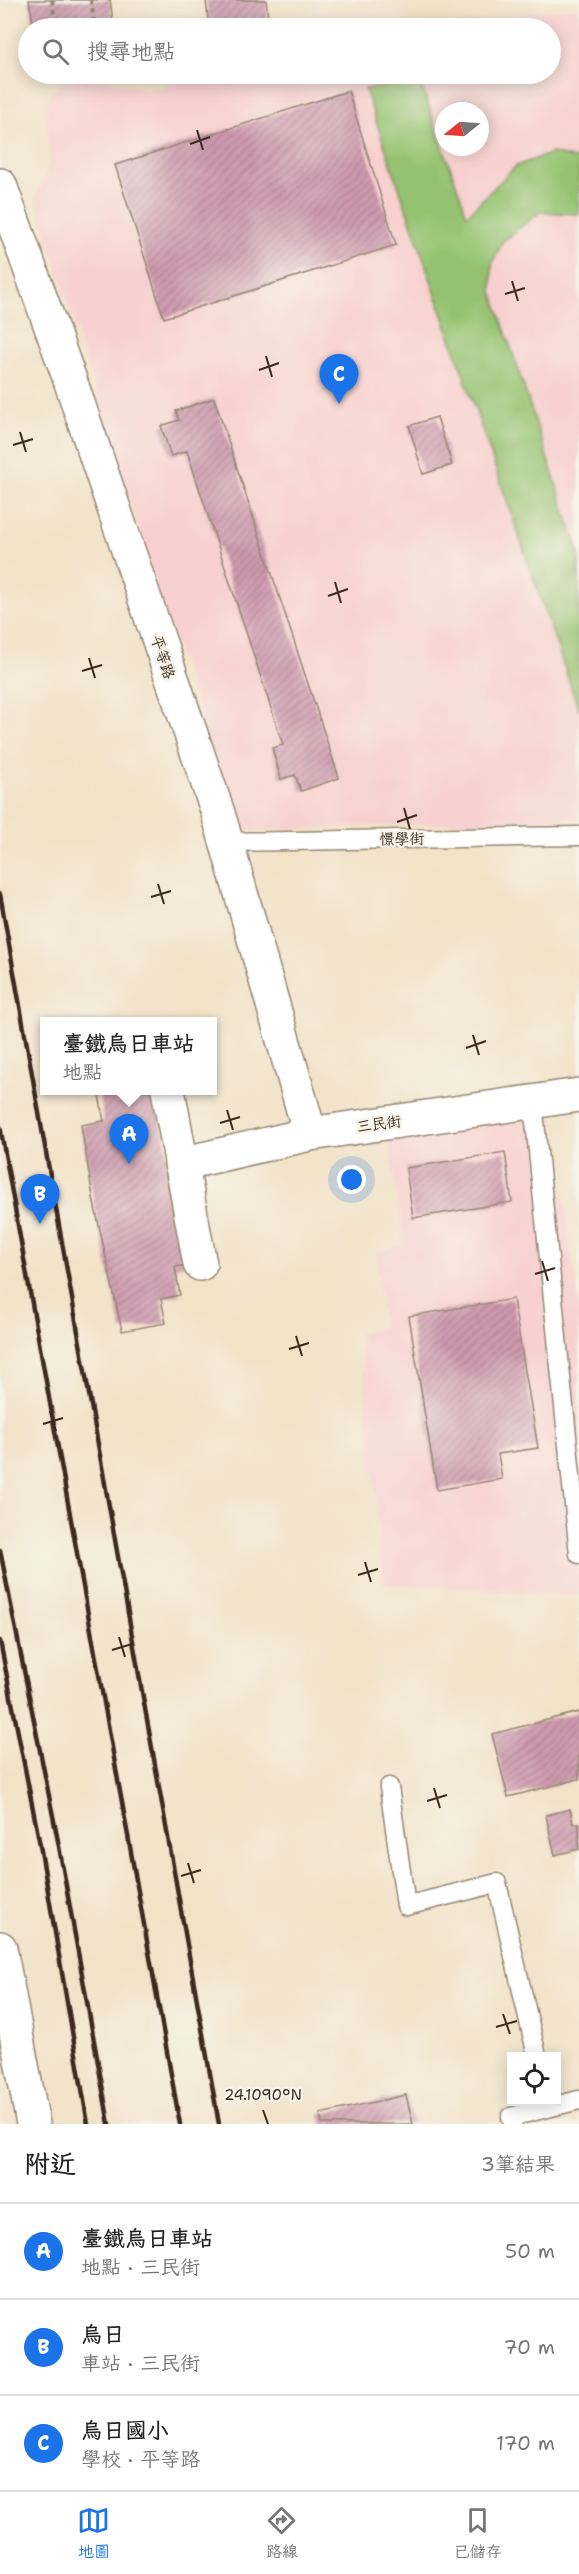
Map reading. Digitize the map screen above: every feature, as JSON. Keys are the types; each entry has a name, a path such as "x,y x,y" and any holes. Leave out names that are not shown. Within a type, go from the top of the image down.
{"street":[{"name":"平等路","path":"0,185 122,530 226,842 310,1134"},
{"path":"169,1095 200,1264"},
{"name":"三民街","path":"181,1164 310,1134 579,1095"},
{"path":"0,1948 33,2124"}],"lane":[{"name":"憬學街","path":"226,842 579,836"},
{"path":"533,1102 576,1503 579,1554"},
{"path":"389,1787 406,1906 497,1883 536,2052"},
{"path":"561,2103 579,2100"},
{"path":"513,2124 511,2117 545,2106"}],"path":[{"path":"52,0 55,18"},
{"path":"91,0 94,18"}],"shaded area":[{"path":"579,7 579,818 240,831 164,609 35,199 49,165 46,103 58,84 121,84 149,90 175,84 561,84 561,18 503,18"},
{"path":"552,1116 579,1304 579,1595 384,1584 360,1333 383,1328 376,1252 403,1245 388,1137"}],"green space":[{"path":"421,84 435,124 435,156 446,156 467,215 516,166 552,153 579,160 579,214 540,212 502,242 492,264 492,291 579,553 579,710 365,89"}],"building":[{"path":"29,0 110,0 113,18 32,18"},
{"path":"206,0 266,0 268,18 208,18"},
{"path":"348,91 396,245 164,318 115,165"},
{"path":"214,398 339,778 301,791 295,775 281,779 272,748 283,745 187,451 171,456 161,426 179,420 176,411"},
{"path":"437,417 452,465 423,474 409,426"},
{"path":"99,1095 156,1095 191,1264 175,1267 180,1295 161,1299 166,1323 122,1331 94,1203 81,1125 104,1121"},
{"path":"505,1152 512,1202 413,1218 406,1168"},
{"path":"513,1299 538,1448 498,1454 502,1479 437,1490 409,1316"},
{"path":"579,1712 579,1779 508,1797 492,1734"},
{"path":"570,1809 573,1824 579,1823 579,1849 555,1855 546,1815"},
{"path":"406,2095 413,2124 322,2124 320,2114"}],"railway":[{"path":"0,894 219,2124"},
{"path":"0,1126 180,2124"},
{"path":"0,1550 58,1841 109,2124"},
{"path":"0,1641 40,1845 88,2124"}],"place":[{"name":"烏日國小","path":"339,404"},
{"name":"臺鐵烏日車站","path":"129,1164"},
{"name":"烏日","path":"40,1224"}]}
